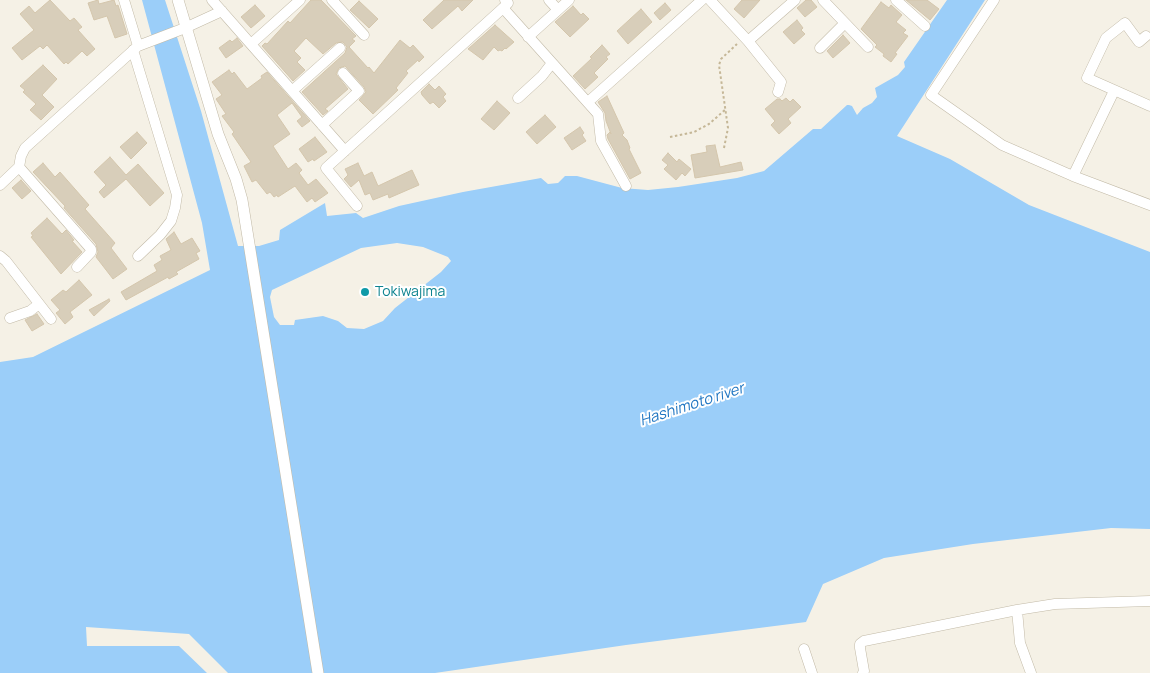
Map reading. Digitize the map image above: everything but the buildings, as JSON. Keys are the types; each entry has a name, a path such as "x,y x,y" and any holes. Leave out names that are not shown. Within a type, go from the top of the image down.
{"street":[{"path":"124,0 139,46 176,195 171,221 160,235 138,256"},
{"path":"178,0 182,29 218,134 236,179 248,239 318,673"},
{"path":"332,0 364,36"},
{"path":"549,0 558,10"},
{"path":"528,37 570,0"},
{"path":"588,102 702,0"},
{"path":"710,0 746,38 781,82 778,92"},
{"path":"746,38 795,0"},
{"path":"823,0 868,47"},
{"path":"896,0 925,26"},
{"path":"994,0 932,95 1002,145 1073,176 1150,205"},
{"path":"251,44 296,1"},
{"path":"0,185 19,167 25,148 139,46 182,29 218,4 345,151"},
{"path":"357,206 326,168 504,4 528,37 598,114 601,141 626,186"},
{"path":"820,48 845,23"},
{"path":"1149,36 1139,42 1125,23 1106,38 1087,78 1150,106"},
{"path":"292,91 340,48"},
{"path":"518,98 552,64"},
{"path":"322,125 359,91 343,73"},
{"path":"1073,176 1114,90"},
{"path":"19,167 91,249 91,252 77,267"},
{"path":"0,256 6,261 51,319"},
{"path":"10,318 30,311 39,304"},
{"path":"863,673 860,644 864,641 1055,604 1150,601"},
{"path":"1017,610 1020,643 1031,673"},
{"path":"804,650 812,673"}],"path":[{"path":"724,148 728,128 719,65 721,59 746,38"},
{"path":"670,137 694,132 708,124 726,109"}],"water":[{"name":"Hashimoto river","path":"142,0 165,0 201,111 238,246 259,246 279,240 280,230 325,203 327,216 356,213 363,218 399,206 541,178 548,184 558,183 565,176 577,176 622,188 648,190 737,178 764,171 813,129 821,129 847,105 852,106 857,115 863,108 872,103 877,97 875,88 898,75 905,67 904,62 947,0 985,0 897,136 950,159 1029,205 1150,252 1150,529 1111,528 973,544 884,558 823,584 806,622 626,645 435,673 0,673 0,362 33,357 210,270 202,223","holes":["397,243 423,247 448,257 451,261 441,272 395,308 383,321 364,329 347,328 338,321 323,316 295,320 294,325 280,325 274,317 270,297 272,290 361,248"]}],"pier":[{"path":"86,627 189,634 228,673 207,673 179,646 87,646"}],"place":[{"name":"Tokiwajima","path":"365,292"}]}
